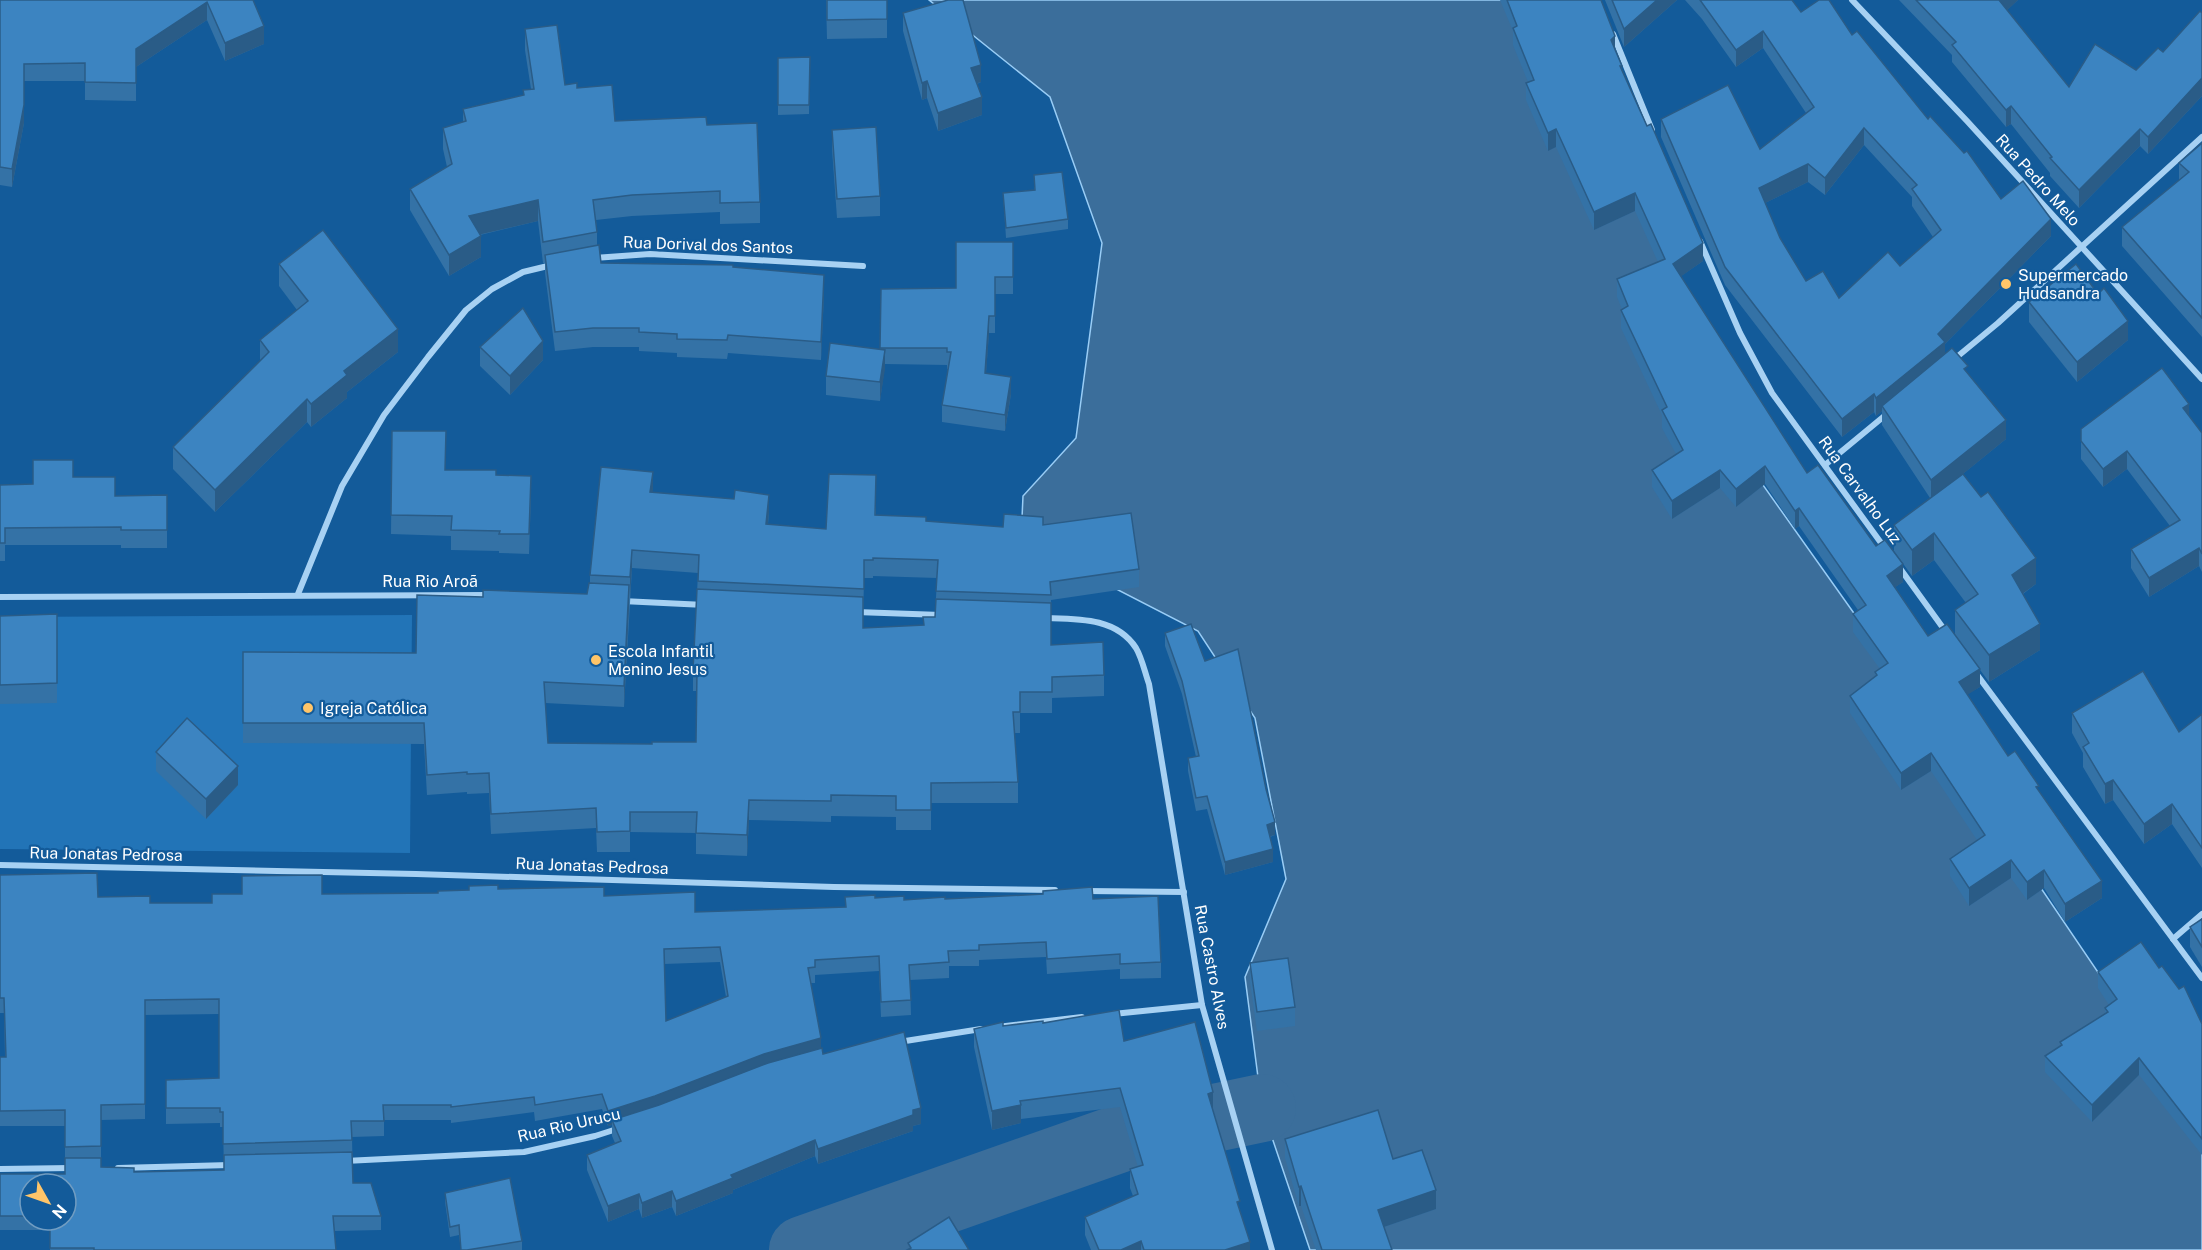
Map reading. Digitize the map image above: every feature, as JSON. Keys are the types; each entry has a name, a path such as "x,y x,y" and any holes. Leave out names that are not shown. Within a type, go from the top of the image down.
{"street":[{"name":"Rua Pedro Melo","path":"1852,0 1967,121 2202,379"},
{"path":"1608,22 1657,142"},
{"path":"1943,368 1998,323 2202,137"},
{"name":"Rua Carvalho Luz","path":"1699,238 1740,333 1772,393 1887,550"},
{"name":"Rua Dorival dos Santos","path":"586,260 609,256 650,254 863,266"},
{"path":"298,594 342,486 384,415 428,357 466,310 492,289 523,272 563,264"},
{"path":"1825,465 1898,405"},
{"name":"Rua Carvalho Luz","path":"1894,560 1949,636"},
{"name":"Rua Rio Aroã","path":"0,597 492,595"},
{"path":"610,600 716,606"},
{"path":"846,611 952,615"},
{"name":"Rua Castro Alves","path":"1035,618 1101,622 1121,631 1136,649 1149,684 1202,1005 1272,1250"},
{"path":"1969,664 2202,978"},
{"name":"Rua Jonatas Pedrosa","path":"0,865 1067,891"},
{"path":"1079,891 1184,892"},
{"path":"2173,939 2202,914"},
{"path":"1108,1014 1202,1005"},
{"path":"897,1043 1025,1022 1084,1017"},
{"name":"Rua Rio Urucu","path":"341,1161 524,1152 595,1136 626,1126"},
{"path":"106,1168 236,1165"},
{"path":"0,1169 82,1168"}],"shaded area":[{"path":"929,0 1533,0 1634,168 1753,471 1868,633 2131,1021 2202,1114 2202,1250 1310,1250 1262,1108 1245,977 1286,879 1255,718 1198,631 1021,540 1023,496 1076,438 1102,243 1050,97"},
{"path":"412,615 410,853 0,849 0,617"}],"building":[{"path":"0,0 253,0 264,26 225,43 207,2 136,49 136,83 85,82 85,63 24,64 24,105 12,169 0,167"},
{"path":"827,0 887,0 887,19 827,20"},
{"path":"948,0 963,0 981,65 971,68 982,97 938,113 927,81 922,83 903,13"},
{"path":"1507,0 1601,0 1615,36 1611,40 1622,66 1620,66 1647,126 1651,124 1703,243 1673,264 1807,473 1818,465 1876,546 1885,540 1903,564 1887,576 1928,636 1947,624 1980,669 1959,682 2008,756 2015,751 2039,786 2036,787 2102,881 2065,904 2044,870 2027,882 2011,860 1969,888 1950,859 1985,835 1931,753 1901,773 1850,696 1877,675 1875,672 1888,663 1853,614 1866,605 1799,508 1795,511 1765,466 1736,489 1720,470 1672,501 1652,470 1683,450 1662,410 1667,407 1621,310 1628,306 1617,279 1665,259 1635,193 1594,212 1556,129 1548,133 1526,83 1534,80 1513,28 1517,26"},
{"path":"1612,0 1657,0 1624,29"},
{"path":"1700,0 1792,0 1801,12 1819,0 1829,0 1852,35 1857,31 1928,119 1930,116 1964,153 1967,151 2001,199 2023,181 2051,219 1938,334 1945,342 1876,398 1874,394 1842,419 1725,267 1661,119 1728,85 1760,149 1814,107 1763,31 1736,50","holes":["1864,128 1917,185 1912,189 1941,230 1900,266 1888,252 1839,298 1823,271 1806,281 1780,238 1759,188 1808,164 1825,178"]},
{"path":"1916,0 1999,0 2069,87 2095,44 2136,70 2158,48 2163,52 2200,11 2202,13 2202,78 2148,137 2140,129 2079,190 2050,158 2052,157 2011,106 2006,110 1952,45 1956,42"},
{"path":"557,25 565,85 577,83 577,88 612,85 615,121 706,117 707,125 757,123 760,202 720,203 720,191 632,195 593,200 597,232 543,242 538,200 469,216 481,236 449,255 410,189 452,164 443,128 466,121 463,109 524,95 523,90 534,89 525,29"},
{"path":"810,57 809,105 778,105 778,58"},
{"path":"876,127 880,196 837,199 832,130"},
{"path":"2202,143 2202,318 2122,227 2189,172 2179,163"},
{"path":"1062,172 1068,219 1006,228 1003,193 1035,190 1034,175"},
{"path":"323,230 398,329 344,371 347,375 311,404 307,399 215,490 173,447 269,352 260,340 308,301 279,264"},
{"path":"956,242 1013,242 1013,277 995,277 995,316 989,316 985,373 1011,377 1005,415 942,405 951,352 947,352 947,348 880,348 881,289 956,288"},
{"path":"599,245 601,263 733,265 733,267 824,275 821,342 728,335 727,340 677,339 677,334 639,332 639,328 593,328 555,332 545,255"},
{"path":"2076,264 2098,294 2104,288 2128,321 2077,362 2029,302"},
{"path":"523,308 543,341 510,376 480,347"},
{"path":"830,343 885,350 880,382 826,376"},
{"path":"1952,348 1968,366 1964,369 2006,420 1931,480 1882,406"},
{"path":"2162,368 2189,404 2183,408 2202,433 2202,554 2199,548 2149,578 2131,549 2180,520 2127,451 2103,469 2081,441 2081,429"},
{"path":"392,431 446,431 445,470 496,470 496,475 531,476 529,534 451,530 452,516 391,515"},
{"path":"33,460 73,460 73,477 115,477 115,496 167,495 167,530 121,530 121,527 5,528 5,543 0,543 0,485 33,484"},
{"path":"601,467 653,472 650,492 734,499 735,490 769,495 766,524 826,529 829,474 876,475 875,515 926,517 926,521 1003,527 1004,514 1043,517 1043,525 1131,513 1139,569 1050,582 1051,595 936,591 938,560 873,558 873,560 864,560 864,589 698,581 699,555 632,550 630,577 590,575"},
{"path":"1963,474 1981,497 1988,492 2036,558 2012,575 2040,624 1989,655 1955,610 1978,594 1934,533 1912,550 1894,525"},
{"path":"589,583 629,585 624,686 544,682 548,743 696,742 697,671 693,671 697,589 863,597 863,628 924,625 923,617 935,617 936,599 1051,603 1051,645 1103,642 1104,675 1052,677 1052,692 1020,692 1020,712 1013,712 1018,782 931,783 931,810 896,810 896,796 831,795 831,801 749,800 747,835 696,833 697,812 630,812 630,831 597,832 596,808 491,814 489,773 427,775 424,723 243,723 243,652 416,653 417,595 483,597 483,590 587,594"},
{"path":"57,614 57,683 0,685 0,616"},
{"path":"1191,624 1205,661 1238,649 1266,789 1275,822 1267,825 1273,849 1225,862 1207,796 1196,798 1188,758 1199,756 1182,681 1165,633"},
{"path":"2143,671 2179,732 2202,714 2202,848 2172,804 2144,824 2113,780 2105,784 2083,747 2089,743 2072,713"},
{"path":"187,718 238,766 206,799 156,752"},
{"path":"97,873 98,897 150,896 150,903 212,903 212,894 242,894 242,876 322,875 322,894 438,893 438,891 469,890 469,886 498,885 498,889 604,887 604,896 695,892 695,912 846,907 845,897 875,895 875,898 904,896 904,900 945,897 945,899 1043,894 1043,891 1092,887 1093,899 1158,896 1161,962 1120,964 1120,954 1047,959 1046,942 979,945 979,950 948,951 949,962 909,965 911,1000 881,1002 879,956 815,960 815,967 808,968 821,1038 764,1054 655,1096 608,1111 602,1094 535,1105 534,1097 451,1107 451,1105 383,1105 384,1121 351,1121 352,1140 223,1144 223,1112 220,1112 220,1108 166,1108 166,1080 219,1078 219,999 145,1000 145,1104 101,1105 101,1146 65,1147 65,1110 0,1111 0,1057 6,1057 4,998 0,998 0,875","holes":["720,947 728,996 666,1021 664,949"]},
{"path":"2202,919 2202,947 2190,927"},
{"path":"2141,942 2159,968 2162,966 2179,989 2184,986 2202,1024 2202,1139 2139,1058 2092,1105 2045,1056 2062,1045 2060,1042 2108,1012 2105,1008 2117,999 2098,972"},
{"path":"1288,958 1295,1007 1257,1012 1250,963"},
{"path":"1119,1010 1124,1041 1195,1022 1213,1092 1208,1094 1250,1242 1225,1250 1144,1250 1141,1241 1121,1250 1099,1250 1085,1217 1138,1194 1130,1169 1143,1165 1120,1088 1020,1101 1021,1105 992,1111 974,1029 1003,1022 1003,1026 1043,1021 1043,1023"},
{"path":"904,1032 921,1108 913,1110 913,1115 818,1149 815,1140 731,1175 733,1178 676,1201 672,1191 642,1203 639,1194 608,1206 587,1155 621,1141 612,1120 659,1105 768,1063 822,1048 823,1054"},
{"path":"1378,1110 1393,1159 1422,1150 1436,1190 1378,1210 1392,1250 1322,1250 1301,1186 1299,1187 1285,1139"},
{"path":"352,1152 353,1183 371,1183 381,1216 333,1216 336,1250 50,1248 50,1232 78,1232 78,1172 65,1172 65,1158 101,1158 101,1167 134,1168 134,1172 224,1170 224,1155"},
{"path":"0,1174 18,1174 18,1216 0,1216"},
{"path":"510,1178 522,1241 461,1250 459,1225 450,1227 445,1193"},
{"path":"949,1217 969,1250 907,1250 911,1248 908,1243"}],"waterway":[{"path":"803,1250 1124,1137 1262,1108"}],"place":[{"name":"Supermercado Hudsandra","path":"2006,284"},
{"name":"Escola Infantil Menino Jesus","path":"596,660"},
{"name":"Igreja Católica","path":"308,708"}]}
